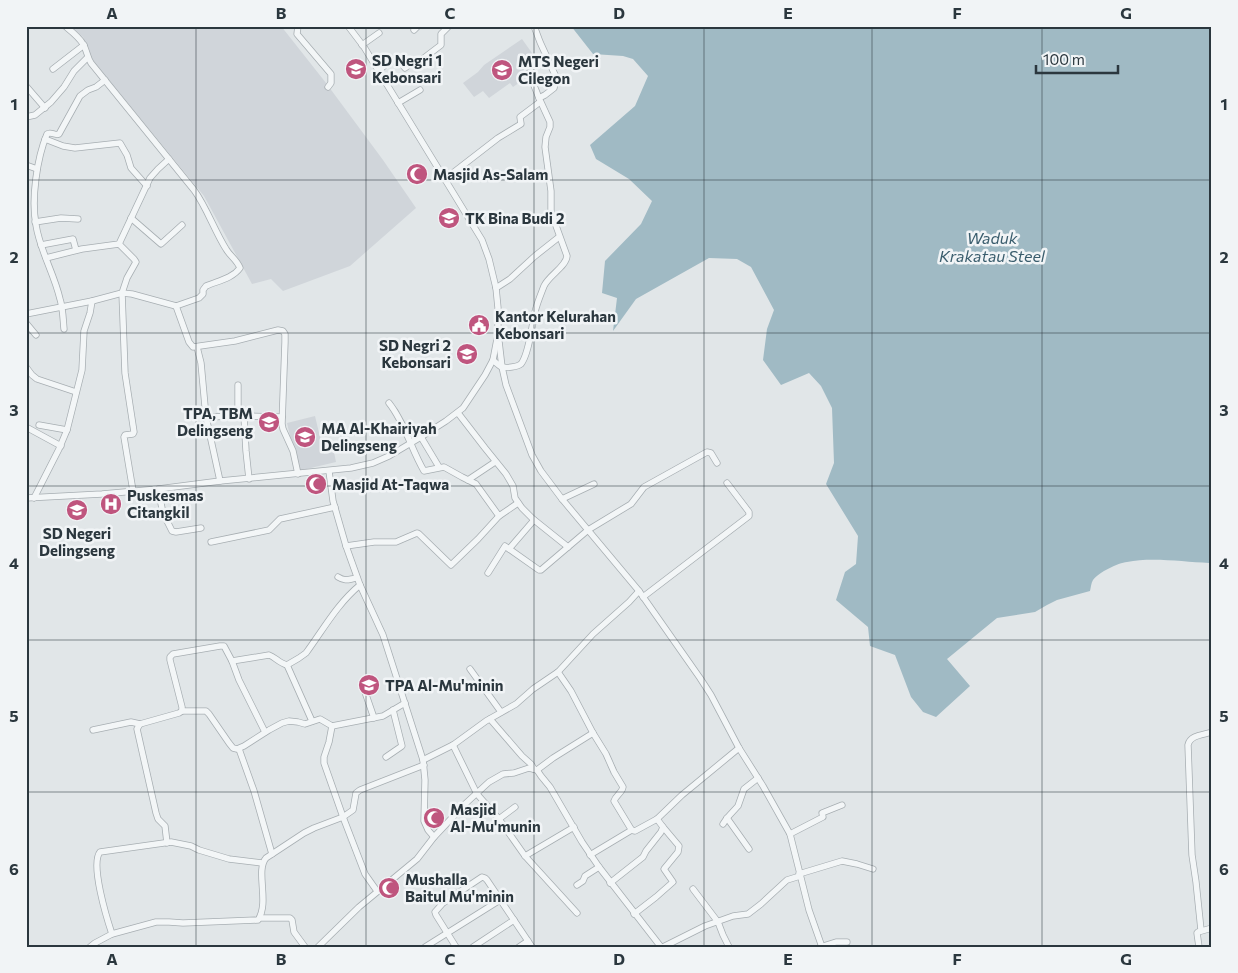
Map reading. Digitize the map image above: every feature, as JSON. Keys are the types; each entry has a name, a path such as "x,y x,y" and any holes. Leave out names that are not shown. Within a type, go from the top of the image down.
{"street":[{"path":"26,314 122,293 176,306 199,298 206,286 230,276 240,268 238,262 225,246 201,200 88,58 84,45 65,26"},
{"path":"298,26 298,34 331,74 331,83 328,87"},
{"path":"348,26 378,70 482,240 491,264 496,288 502,367 510,398 532,455 541,471 562,499 641,594 700,678 790,834 799,875 821,946 836,942 847,942"},
{"path":"378,70 396,60 402,63 405,68 414,61 416,64 441,45 441,34 449,26"},
{"path":"445,179 498,138 521,124 520,117 554,88 556,77 534,26"},
{"path":"362,45 379,33"},
{"path":"53,69 84,45"},
{"path":"26,116 34,116 45,108 64,87 74,71 88,58"},
{"path":"493,360 502,367 514,367 521,363 529,342 535,310 544,286 548,279 566,262 567,256 551,212 551,191 545,147 550,122 529,73"},
{"path":"64,329 62,306 31,211 36,169 48,133 59,134 80,96 105,80"},
{"path":"26,86 45,108"},
{"path":"398,103 420,90"},
{"path":"45,139 63,146 75,148 120,143 127,155 131,168 147,186"},
{"path":"119,244 154,173 169,159"},
{"path":"26,165 36,169"},
{"path":"35,222 61,218 78,219"},
{"path":"131,218 161,244 182,225"},
{"path":"496,288 510,279 535,256 560,237"},
{"path":"41,245 74,239 76,250"},
{"path":"46,258 76,250 119,244"},
{"path":"119,244 136,262 127,278 122,293 125,376 134,432 124,437 134,490"},
{"path":"34,498 61,446 67,430 82,370 84,331 92,301"},
{"path":"176,306 192,347 235,341 278,330 283,331 285,334 283,429 293,451 298,474"},
{"path":"26,323 36,334"},
{"path":"26,498 94,495 362,467 421,438 458,413 467,403 493,360 498,333"},
{"path":"197,347 201,363 206,417 220,481"},
{"path":"26,367 37,379 76,392"},
{"path":"238,385 249,478"},
{"path":"389,402 399,416 410,444 424,471 444,467 474,482 499,516"},
{"path":"458,413 510,479 518,503 534,520 568,547"},
{"path":"206,417 282,417"},
{"path":"39,425 67,430"},
{"path":"26,427 61,446"},
{"path":"421,438 439,467"},
{"path":"488,573 504,546 540,570 588,530 631,504 644,487 705,453 711,453 717,462"},
{"path":"468,480 496,462"},
{"path":"329,471 335,508 346,546 357,578 382,635 424,762 426,780 424,821 434,837"},
{"path":"112,934 103,907 98,877 98,853 176,842 229,859 262,863 272,854 304,833 343,817 353,810 356,793 360,790 424,762 516,704 558,672 593,634 629,602 748,516 748,512 727,482"},
{"path":"562,499 594,484"},
{"path":"158,489 163,513 172,531 201,528"},
{"path":"346,546 374,542 396,542 414,533 418,533 451,565 499,516 518,503"},
{"path":"211,542 270,530 280,519 335,508"},
{"path":"510,549 534,520"},
{"path":"338,577 343,580 357,578"},
{"path":"286,665 306,654 342,603 360,585"},
{"path":"182,711 170,657 172,654 224,646 265,732"},
{"path":"232,661 269,655 286,665 312,721"},
{"path":"470,669 502,712"},
{"path":"558,672 571,691 623,787 614,801 631,830"},
{"path":"365,692 374,718"},
{"path":"93,730 131,722 140,724 182,711 206,711 233,748 239,749 276,725 289,721 304,724 320,719 332,726 386,715 405,702"},
{"path":"386,757 402,746 392,710"},
{"path":"490,719 550,787 598,867 662,947 705,926 736,915 748,914 787,880 799,875 842,862 857,864 873,870"},
{"path":"140,724 137,729 143,761 158,819 165,826 167,842"},
{"path":"332,726 324,763 365,874 377,891"},
{"path":"1201,930 1192,855 1188,745 1192,737 1212,732"},
{"path":"318,947 359,907 410,865 430,844 434,837 489,782 502,774 514,773 529,768 535,769 593,733"},
{"path":"453,745 477,794 499,819 525,856 577,913"},
{"path":"590,855 631,830 635,830 656,819 739,748"},
{"path":"239,749 254,791 272,854"},
{"path":"723,824 738,806 744,789 758,778"},
{"path":"790,834 822,817 822,814 842,805"},
{"path":"499,819 515,807"},
{"path":"727,818 749,849"},
{"path":"634,914 672,882 664,869 678,852 679,846 656,819"},
{"path":"525,856 574,826"},
{"path":"610,883 642,858 663,827"},
{"path":"260,918 263,903 262,863"},
{"path":"577,885 598,867"},
{"path":"456,947 436,915 436,909 482,877 485,878 532,947"},
{"path":"693,888 718,922 729,947"},
{"path":"425,947 500,900"},
{"path":"90,947 112,934 156,922 240,921 258,920 260,918 290,918 294,932 305,947"},
{"path":"473,947 514,920"},
{"path":"1199,947 1197,934 1201,930 1212,928"},
{"path":"519,947 528,941"}],"shaded area":[{"path":"70,26 281,26 326,83 416,208 350,266 283,291 271,279 252,284 204,196 90,57 83,37"},
{"name":"MTS Negeri Cilegon","path":"522,39 537,60 525,68 521,75 523,80 513,87 510,83 489,98 483,91 474,97 463,83 484,65"},
{"name":"MA Al-Khairiyah Delingseng","path":"315,416 324,454 334,452 336,462 298,471 287,423"}],"water":[{"name":"Waduk Krakatau Steel","path":"571,26 1212,26 1212,523 1209,563 1157,560 1123,563 1109,568 1096,577 1092,581 1090,591 1057,600 1035,612 997,618 947,659 970,686 936,717 923,712 911,697 895,655 870,646 868,627 836,600 845,572 856,564 858,536 826,484 834,463 832,408 821,386 809,373 781,385 763,360 767,329 774,310 751,267 737,259 709,258 636,299 613,331 617,298 602,293 605,261 641,224 652,201 629,179 596,159 590,145 635,106 648,76 633,59 623,56 593,54"}],"place":[{"name":"SD Negri 1 Kebonsari","path":"356,69"},
{"name":"MTS Negeri Cilegon","path":"502,70"},
{"name":"Masjid As-Salam","path":"417,174"},
{"name":"TK Bina Budi 2","path":"449,218"},
{"name":"Kantor Kelurahan Kebonsari","path":"479,325"},
{"name":"SD Negri 2 Kebonsari","path":"467,354"},
{"name":"TPA, TBM Delingseng","path":"269,422"},
{"name":"MA Al-Khairiyah Delingseng","path":"305,437"},
{"name":"Masjid At-Taqwa","path":"316,484"},
{"name":"Puskesmas Citangkil","path":"111,504"},
{"name":"SD Negeri Delingseng","path":"77,510"},
{"name":"TPA Al-Mu'minin","path":"369,685"},
{"name":"Masjid Al-Mu'munin","path":"434,818"},
{"name":"Mushalla Baitul Mu'minin","path":"389,888"}]}
